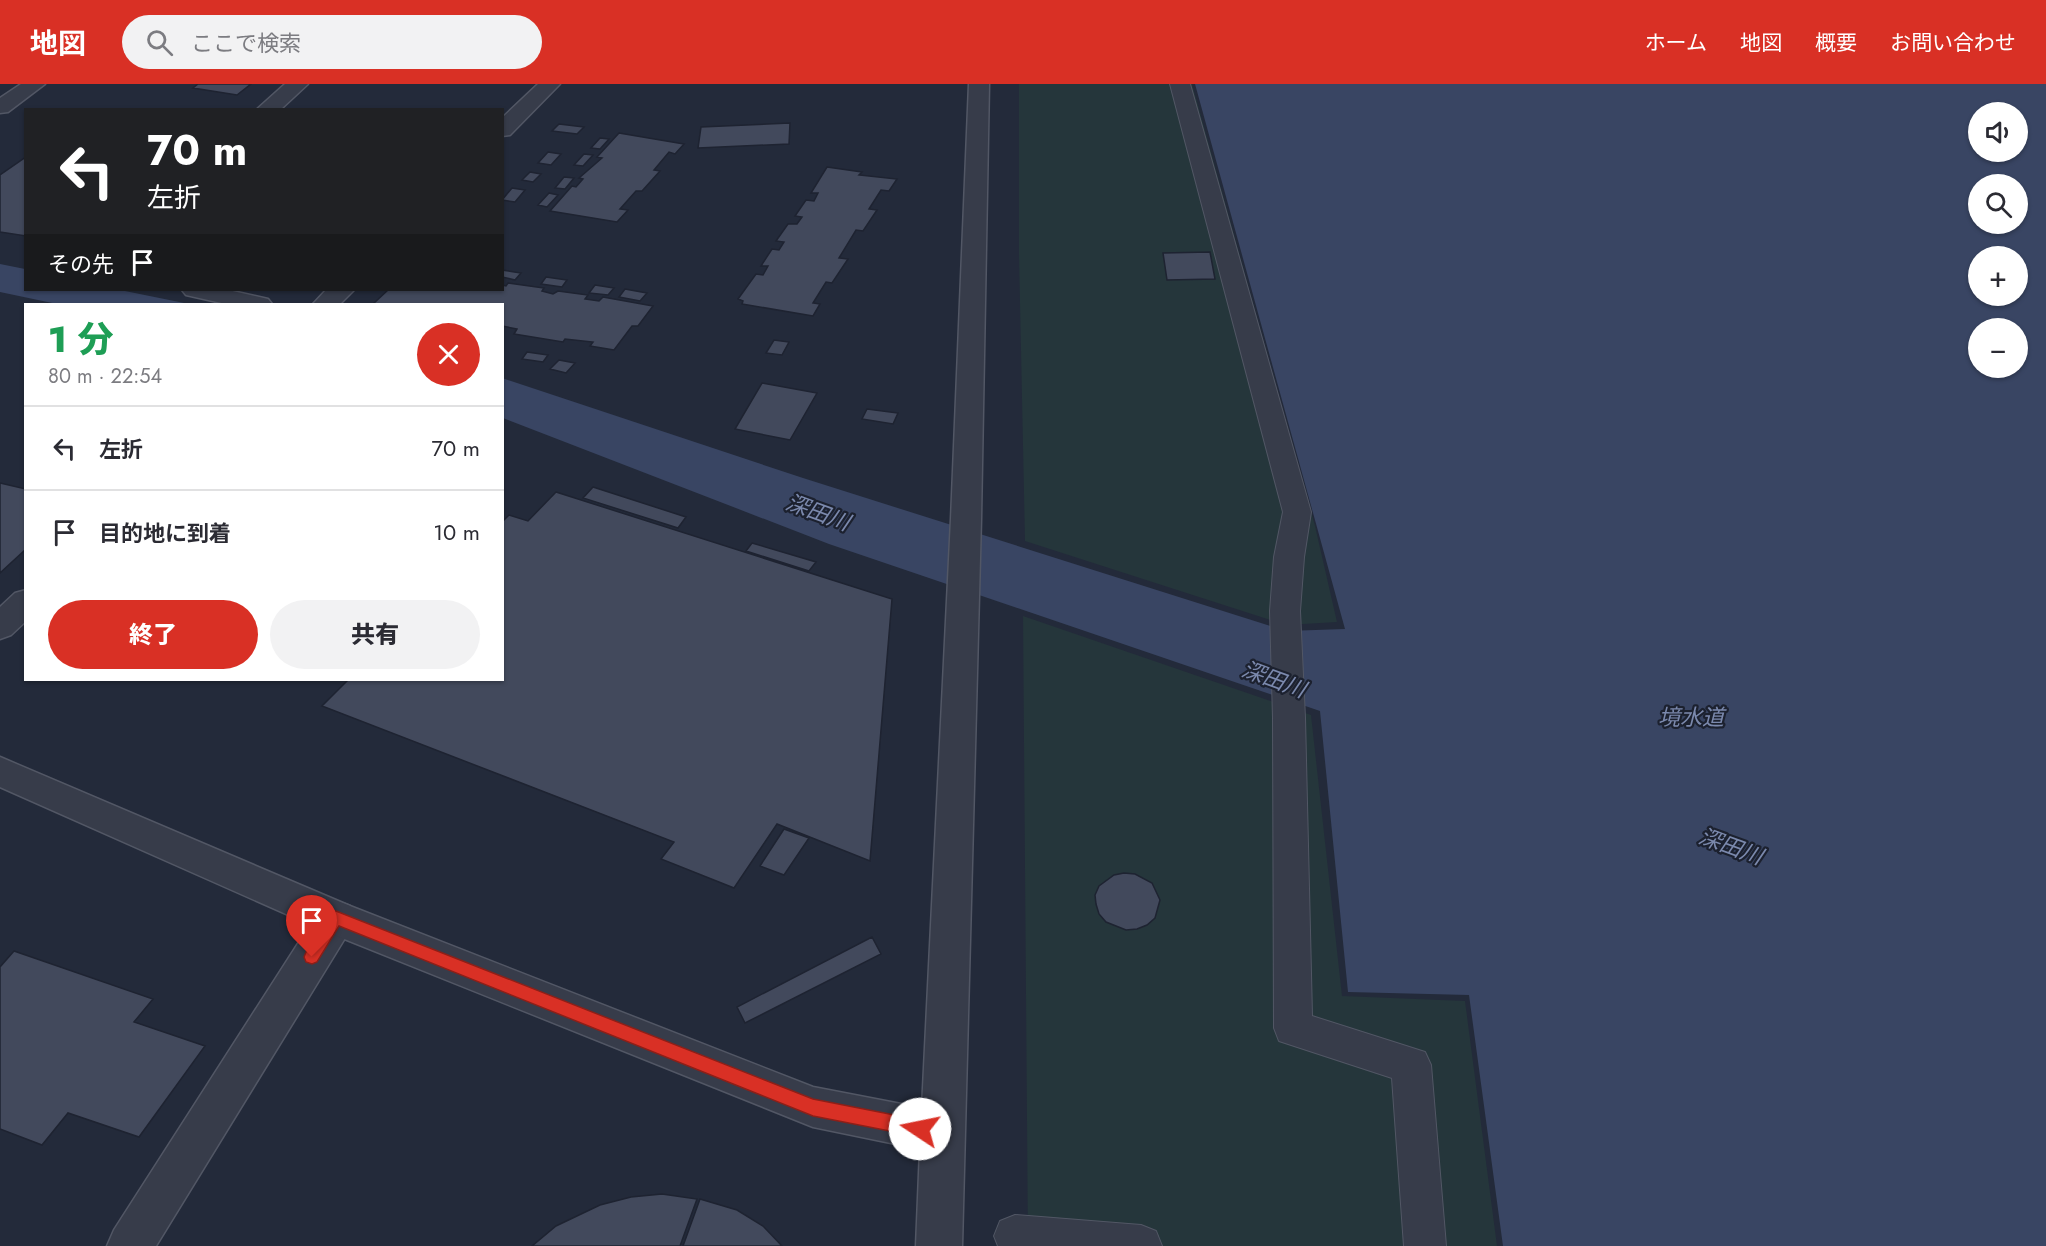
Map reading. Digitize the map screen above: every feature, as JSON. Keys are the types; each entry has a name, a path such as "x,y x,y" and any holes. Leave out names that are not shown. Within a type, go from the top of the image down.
{"street":[{"path":"0,107 35,84"},
{"path":"268,108 298,84"},
{"path":"504,128 550,84"},
{"path":"939,1246 966,519 979,84"},
{"path":"1180,84 1296,512 1289,557 1285,611 1289,718 1293,1028 1411,1065 1425,1246"},
{"path":"200,291 254,303"},
{"path":"326,303 339,291"},
{"path":"0,627 24,603"},
{"path":"0,771 336,918 813,1107 942,1133"},
{"path":"130,1246 336,918"},
{"path":"1015,1236 1141,1246"}],"shaded area":[{"path":"1019,84 1192,84 1315,526 1337,622 1286,625 1025,541 1019,255"},
{"path":"1023,616 1311,715 1342,996 1465,1001 1497,1246 1028,1246"}],"water":[{"name":"境水道","path":"1195,84 2046,84 2046,1246 1503,1246 1469,995 1348,992 1320,711 829,544 504,418 504,379 803,478 1286,631 1345,629"},
{"path":"0,264 24,269 24,291 125,291 184,303 52,303 0,292"}],"building":[{"path":"198,84 251,84 237,95 193,88"},
{"path":"790,123 789,144 698,148 701,127"},
{"path":"559,124 584,127 577,134 552,131"},
{"path":"619,133 684,144 675,154 669,152 654,170 660,171 642,191 636,191 620,209 628,210 617,222 550,211 572,186 576,187 583,179 579,178 602,158 597,157"},
{"path":"600,138 609,139 600,149 591,148"},
{"path":"548,152 561,154 551,165 538,163"},
{"path":"584,154 593,155 583,166 574,165"},
{"path":"24,158 24,236 0,232 0,175"},
{"path":"827,167 862,172 859,175 897,179 889,191 881,190 869,209 877,210 863,231 856,230 839,258 848,259 832,283 826,282 813,303 820,304 813,316 742,304 743,301 738,299 756,274 763,275 768,266 761,266 772,249 779,250 784,242 776,241 788,224 797,224 802,217 795,216 806,200 814,201 818,193 811,193"},
{"path":"530,172 541,174 533,182 522,180"},
{"path":"564,177 574,178 565,189 555,188"},
{"path":"512,188 525,190 515,202 504,200"},
{"path":"549,193 558,195 547,207 538,205"},
{"path":"1210,252 1215,279 1167,280 1163,253"},
{"path":"504,270 521,273 515,280 504,277"},
{"path":"546,277 567,280 562,287 541,284"},
{"path":"508,283 544,288 542,291 553,294 558,291 588,295 585,299 599,301 603,297 653,306 638,326 632,326 614,350 590,346 593,342 565,339 563,342 514,334 517,329 504,326 504,303 374,303 387,291 504,291 504,286"},
{"path":"595,285 614,288 608,295 589,293"},
{"path":"625,289 647,293 640,301 619,297"},
{"path":"774,340 789,342 782,355 766,353"},
{"path":"527,352 548,355 543,362 522,359"},
{"path":"559,360 575,363 566,373 550,369"},
{"path":"762,383 817,393 790,440 735,429"},
{"path":"867,409 898,413 893,424 862,419"},
{"path":"0,483 24,489 24,551 0,573"},
{"path":"593,487 686,517 678,528 583,498"},
{"path":"556,492 892,599 870,861 777,824 734,888 661,859 674,842 322,706 347,681 504,681 504,520 509,515 528,521"},
{"path":"752,543 816,562 809,571 746,551"},
{"path":"784,829 809,838 784,875 760,866"},
{"path":"1135,874 1152,883 1160,900 1155,918 1147,925 1137,929 1126,930 1106,922 1099,914 1096,904 1095,895 1099,886 1114,875"},
{"path":"872,937 881,954 745,1023 737,1007"},
{"path":"14,951 153,999 134,1022 205,1046 139,1137 68,1113 42,1145 0,1129 0,967"},
{"path":"662,1194 697,1199 680,1246 532,1246 556,1226 600,1205 631,1197"},
{"path":"700,1199 737,1210 763,1226 782,1246 683,1246"}],"route":[{"path":"312,957 336,918 813,1107 920,1129"}],"water label":[{"name":"深田川","path":"818,512"},
{"name":"深田川","path":"1274,679"},
{"name":"深田川","path":"1731,846"}]}
